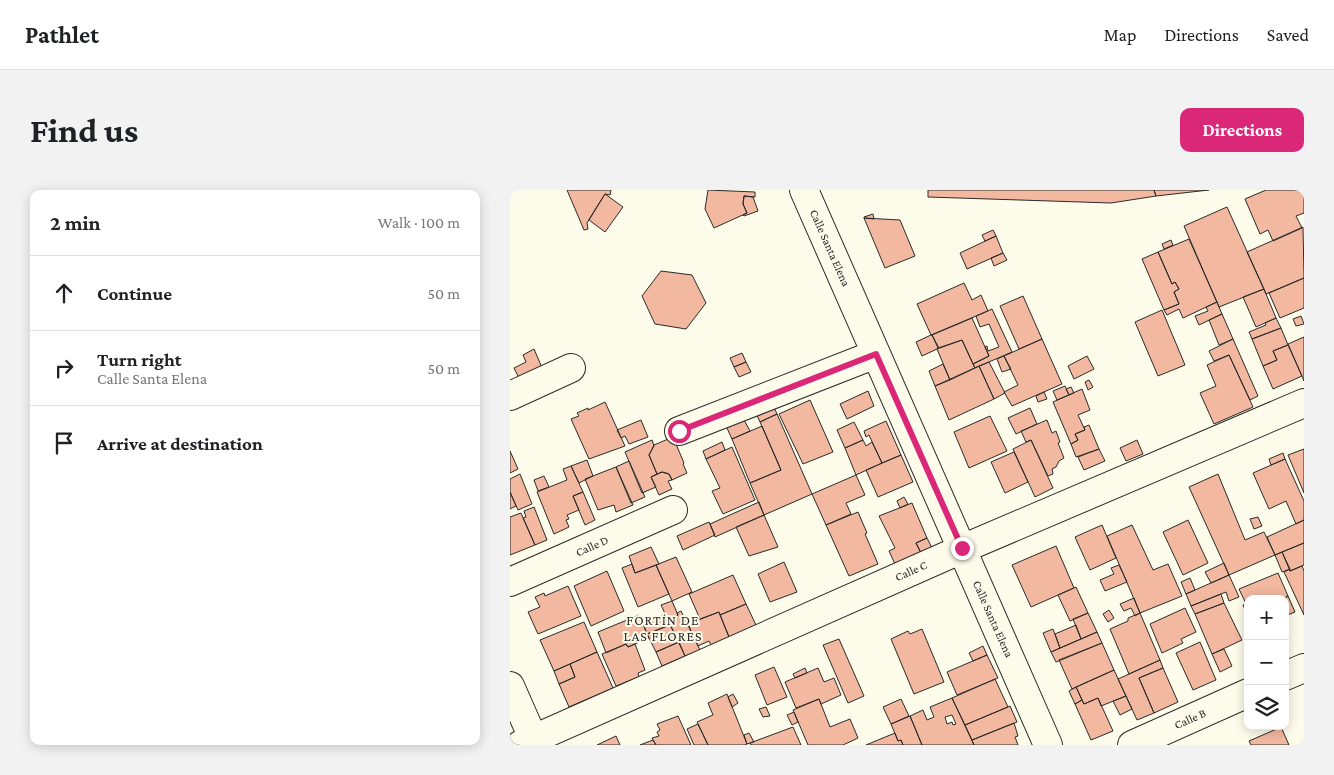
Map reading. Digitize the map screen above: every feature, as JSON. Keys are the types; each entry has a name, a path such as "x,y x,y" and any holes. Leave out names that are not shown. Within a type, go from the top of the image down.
{"street":[{"name":"Calle Santa Elena","path":"804,190 1048,745"},
{"path":"679,431 876,354"},
{"path":"510,396 571,368"},
{"name":"Calle C","path":"530,743 962,548 1304,403"},
{"name":"Calle D","path":"510,582 673,510"},
{"path":"1289,674 1304,668"},
{"path":"510,686 530,743"},
{"name":"Calle B","path":"1132,745 1244,695"}],"building":[{"path":"567,190 611,190 610,195 605,194 587,223 588,229 584,230"},
{"path":"708,190 755,192 755,197 744,196 743,204 747,213 714,228 705,209"},
{"path":"928,190 1154,190 1156,196 1111,203 928,197"},
{"path":"1154,190 1209,190 1156,196"},
{"path":"1266,190 1304,190 1304,213 1296,216 1302,228 1273,241 1268,230 1260,234 1245,199"},
{"path":"605,194 623,207 605,232 589,220"},
{"path":"744,196 753,197 758,211 743,215 747,213 743,204"},
{"path":"1227,207 1264,289 1219,307 1184,226"},
{"path":"873,214 874,219 864,218 864,217"},
{"path":"864,218 900,220 915,256 885,268"},
{"path":"1303,227 1304,278 1266,294 1247,252"},
{"path":"993,230 996,236 985,241 982,235"},
{"path":"996,236 1003,253 967,269 960,253"},
{"path":"1189,239 1217,302 1183,318 1179,309 1167,315 1164,310 1179,304 1174,292 1179,289 1175,282 1172,284 1158,252"},
{"path":"1171,240 1173,245 1164,249 1162,244"},
{"path":"1158,252 1172,284 1175,282 1179,289 1174,292 1179,304 1164,310 1142,259"},
{"path":"1003,253 1007,260 994,266 991,258"},
{"path":"661,271 692,275 706,303 686,329 655,324 642,296"},
{"path":"1304,278 1304,308 1280,318 1269,293"},
{"path":"964,283 972,300 981,295 988,311 931,335 917,304"},
{"path":"1264,289 1276,318 1256,327 1243,297"},
{"path":"1023,296 1042,339 1019,349 1000,306"},
{"path":"1217,302 1222,314 1199,325 1195,316 1208,311 1206,307"},
{"path":"992,309 1012,352 975,368 973,364 989,356 985,347 987,346 988,351 999,347 989,324 980,327 976,316"},
{"path":"1162,310 1185,365 1158,376 1135,322"},
{"path":"1222,314 1233,339 1219,345 1209,320"},
{"path":"1301,316 1304,324 1296,326 1293,319"},
{"path":"972,318 989,356 973,364 962,340 938,348 932,335"},
{"path":"1276,318 1281,328 1252,339 1249,332 1266,325 1265,323"},
{"path":"1281,328 1288,345 1273,351 1277,360 1263,366 1252,339"},
{"path":"931,335 939,348 922,356 916,342"},
{"path":"1304,337 1304,381 1288,344"},
{"path":"1042,339 1062,384 1012,406 1004,392 1018,385 1004,356"},
{"path":"1233,339 1258,396 1250,400 1229,355 1214,361 1209,351"},
{"path":"962,340 975,368 950,380 937,349"},
{"path":"1288,345 1302,376 1273,389 1263,366 1277,360 1273,351"},
{"path":"534,349 543,370 520,380 514,368 526,362 523,355"},
{"path":"742,353 746,362 734,367 730,358"},
{"path":"1229,355 1253,407 1214,424 1200,393 1216,386 1207,365"},
{"path":"1004,356 1011,369 1002,372 997,359"},
{"path":"1087,356 1094,369 1074,379 1068,366"},
{"path":"746,362 751,372 739,377 734,367"},
{"path":"989,362 1005,393 994,399 979,366"},
{"path":"943,364 950,380 935,386 929,371"},
{"path":"979,366 994,399 949,420 935,386"},
{"path":"1089,380 1093,387 1088,390 1085,382"},
{"path":"1065,386 1069,395 1057,400 1053,391"},
{"path":"1071,387 1074,393 1069,395 1066,389"},
{"path":"1082,389 1090,410 1078,415 1085,430 1075,434 1078,440 1071,444 1053,402"},
{"path":"868,391 874,406 847,419 840,404"},
{"path":"1044,392 1047,399 1038,402 1036,396"},
{"path":"810,400 833,452 803,464 779,414"},
{"path":"605,402 625,446 589,459 571,419 579,416 577,413"},
{"path":"773,405 777,414 760,422 756,413"},
{"path":"1030,408 1037,424 1016,434 1008,418"},
{"path":"777,414 812,494 764,515 750,483 781,470 760,422"},
{"path":"990,416 1007,451 969,468 954,432"},
{"path":"743,418 750,431 732,439 726,426"},
{"path":"641,420 648,437 629,444 625,436 621,438 617,430"},
{"path":"1047,420 1052,433 1056,431 1064,458 1052,469 1053,474 1048,476 1031,440 1026,442 1021,431"},
{"path":"886,421 901,455 882,463 869,435 866,437 864,431"},
{"path":"854,422 863,440 845,448 837,430"},
{"path":"1089,425 1099,449 1076,457 1071,444 1078,440 1075,434 1085,430 1084,427"},
{"path":"762,426 781,470 750,483 732,439"},
{"path":"673,437 687,473 672,480 669,474 662,472 657,474 649,455 654,445"},
{"path":"652,440 654,446 649,455 657,474 651,477 656,487 642,493 625,452"},
{"path":"863,440 866,446 872,442 882,463 856,475 845,448"},
{"path":"1031,440 1053,488 1035,497 1013,449"},
{"path":"1137,440 1143,454 1126,461 1120,448"},
{"path":"722,442 725,450 706,459 703,451"},
{"path":"732,447 755,500 723,514 712,491 720,488 706,459"},
{"path":"1099,449 1105,461 1084,470 1078,457"},
{"path":"1304,449 1304,493 1288,455"},
{"path":"510,451 518,469 510,473"},
{"path":"1014,452 1028,482 1005,493 991,462"},
{"path":"1283,453 1285,459 1271,465 1269,459"},
{"path":"901,455 913,482 878,497 866,470"},
{"path":"1285,459 1304,501 1304,520 1296,524 1286,501 1269,509 1253,473"},
{"path":"587,460 593,476 579,483 571,466"},
{"path":"629,461 645,497 631,503 616,467"},
{"path":"571,466 583,492 573,496 579,510 567,515 569,519 566,520 569,527 554,534 537,492 567,480 563,469"},
{"path":"616,467 633,505 616,512 614,505 598,510 585,479"},
{"path":"662,472 669,474 672,480 668,481 672,489 659,495 651,477"},
{"path":"520,474 532,504 518,510 510,492 510,479"},
{"path":"1218,474 1245,540 1264,532 1275,555 1229,575 1189,487"},
{"path":"856,475 865,495 846,503 851,514 826,525 812,494"},
{"path":"544,476 549,487 538,491 534,480"},
{"path":"510,492 516,506 510,509"},
{"path":"583,492 595,520 585,525 573,496"},
{"path":"904,497 908,504 900,508 897,501"},
{"path":"759,502 764,515 715,537 710,524"},
{"path":"912,503 927,538 916,543 921,553 895,564 889,551 895,548 879,516"},
{"path":"534,507 547,540 535,545 523,518 526,517 524,511"},
{"path":"858,512 878,564 849,576 826,525"},
{"path":"521,513 535,545 510,555 510,517"},
{"path":"764,515 778,547 749,556 736,527"},
{"path":"1258,517 1262,526 1254,529 1250,519"},
{"path":"1188,520 1208,563 1183,575 1163,532"},
{"path":"1304,520 1304,543 1275,555 1267,537"},
{"path":"709,522 715,535 683,550 677,536"},
{"path":"1102,525 1116,558 1090,570 1075,537"},
{"path":"1132,525 1153,570 1168,564 1182,596 1140,613 1107,536"},
{"path":"927,538 932,548 921,553 916,543"},
{"path":"1304,543 1304,565 1290,571 1282,552"},
{"path":"1056,546 1074,588 1031,607 1012,565"},
{"path":"651,547 659,564 635,573 629,556"},
{"path":"1282,552 1290,569 1282,572 1275,555"},
{"path":"676,557 692,592 672,601 656,565"},
{"path":"784,562 797,592 770,602 758,574"},
{"path":"1224,563 1229,575 1211,583 1205,572"},
{"path":"632,564 635,573 656,565 669,594 638,607 622,568"},
{"path":"1119,565 1127,582 1105,591 1100,580 1114,574 1111,568"},
{"path":"1302,566 1304,571 1304,615 1284,572"},
{"path":"607,571 624,611 591,626 574,586"},
{"path":"1278,573 1288,595 1244,595 1244,600 1239,589"},
{"path":"733,575 746,604 720,615 719,612 700,619 689,594"},
{"path":"1229,575 1239,597 1229,601 1226,592 1191,606 1186,594"},
{"path":"1190,578 1195,590 1186,594 1181,582"},
{"path":"568,586 581,616 538,634 528,612 540,607 535,597 544,593 545,596"},
{"path":"1076,587 1088,613 1070,621 1058,595"},
{"path":"1221,594 1224,603 1195,614 1191,606"},
{"path":"1134,598 1140,613 1135,616 1131,608 1124,611 1120,604"},
{"path":"1289,598 1295,612 1289,614"},
{"path":"672,601 678,615 668,620 661,605"},
{"path":"1224,603 1242,640 1212,654 1195,614"},
{"path":"746,604 756,625 729,637 720,615"},
{"path":"1185,608 1196,632 1181,639 1183,643 1162,653 1150,624"},
{"path":"1109,610 1114,618 1108,622 1103,614"},
{"path":"681,611 700,650 685,656 668,620 678,615 677,613"},
{"path":"719,612 729,637 711,645 709,641 698,646 688,624"},
{"path":"1088,613 1097,632 1081,639 1073,619"},
{"path":"1140,613 1160,660 1129,674 1110,629"},
{"path":"665,614 670,625 647,634 643,623"},
{"path":"639,615 649,638 628,647 626,644 606,653 598,632"},
{"path":"584,622 597,652 554,671 540,640"},
{"path":"670,625 679,642 656,652 647,634"},
{"path":"1076,625 1081,639 1060,648 1055,634"},
{"path":"922,629 944,682 914,694 891,639 908,631 910,634"},
{"path":"1053,629 1060,648 1051,652 1043,633"},
{"path":"1097,632 1102,643 1056,662 1051,652"},
{"path":"839,639 864,696 848,703 823,645"},
{"path":"679,642 685,656 662,666 656,652"},
{"path":"1200,642 1216,680 1193,690 1176,653"},
{"path":"1102,643 1114,670 1072,689 1059,660"},
{"path":"626,644 628,647 635,644 645,670 638,673 639,677 616,686 602,654"},
{"path":"983,646 987,655 973,661 969,653"},
{"path":"1224,649 1232,666 1220,672 1212,654"},
{"path":"597,652 613,688 569,707 559,684 575,677 570,664"},
{"path":"987,655 998,678 957,695 947,672"},
{"path":"1160,660 1163,668 1139,678 1154,713 1137,720 1118,679"},
{"path":"570,664 575,677 559,684 554,671"},
{"path":"774,667 787,697 767,705 755,675"},
{"path":"805,668 807,673 795,678 793,674"},
{"path":"818,668 824,682 834,678 841,695 821,704 819,699 796,708 785,682"},
{"path":"1163,668 1178,702 1154,713 1139,678"},
{"path":"1114,670 1126,696 1101,706 1098,698 1084,704 1076,687"},
{"path":"995,679 1008,707 965,725 952,698"},
{"path":"1076,687 1082,700 1075,704 1069,691"},
{"path":"727,694 747,744 708,745 697,722 713,715 708,703"},
{"path":"733,694 738,703 732,707 728,697"},
{"path":"1126,696 1132,709 1120,715 1113,701"},
{"path":"952,698 974,745 922,745 910,716 923,710 927,720 934,717 930,707","holes":["952,715 956,724 953,725 952,722 947,724 945,717"]},
{"path":"1098,698 1113,731 1091,740 1075,704 1082,700 1084,704"},
{"path":"819,699 830,727 850,719 858,738 843,745 808,745 793,710"},
{"path":"901,699 909,716 891,724 883,707"},
{"path":"1010,706 1017,722 972,740 965,725"},
{"path":"766,707 770,716 763,717 759,709"},
{"path":"794,712 798,722 792,725 787,715"},
{"path":"678,716 691,745 656,745 652,738 659,736 657,732 660,730 657,724"},
{"path":"910,716 922,745 903,745 901,740 898,741 891,724"},
{"path":"1014,723 1018,736 1015,737 1018,745 974,745 972,740"},
{"path":"698,724 708,745 694,745 687,729"},
{"path":"793,727 801,745 751,745 750,743"},
{"path":"1274,730 1282,730 1289,745 1251,745 1249,741"},
{"path":"749,733 754,742 747,744 744,735"},
{"path":"895,733 898,741 901,740 903,745 866,745"},
{"path":"616,736 620,745 597,745"},
{"path":"653,740 656,745 640,745"}],"district":[{"name":"FORTÍN DE LAS FLORES","path":"663,628"}],"route":[{"path":"679,431 876,354 962,548"}]}
